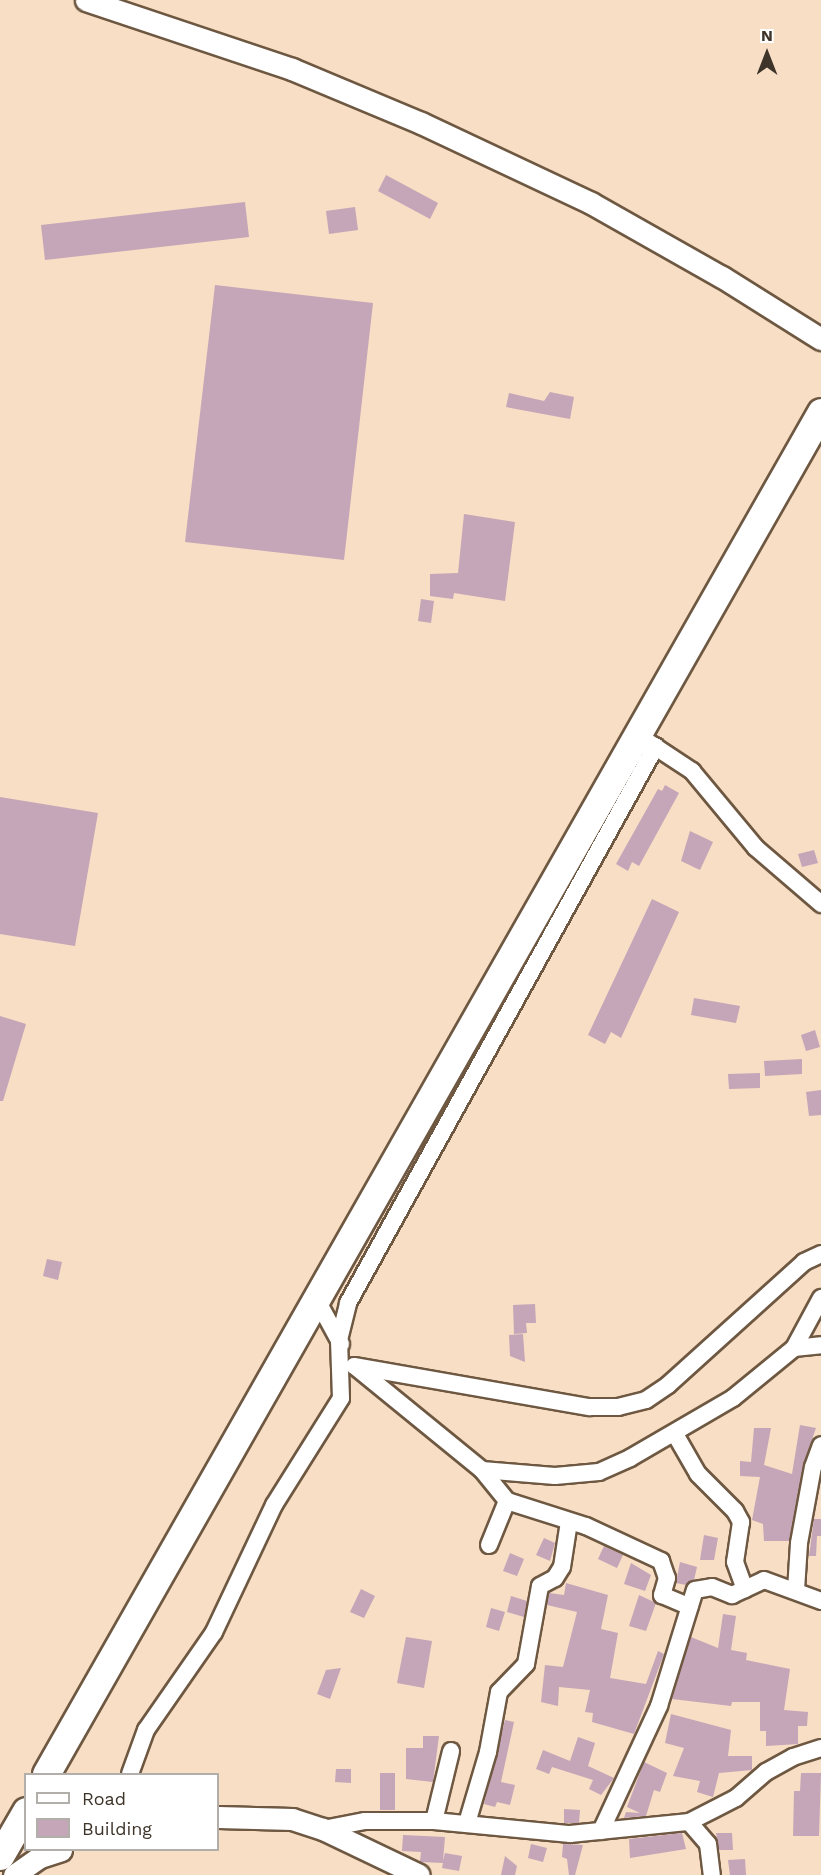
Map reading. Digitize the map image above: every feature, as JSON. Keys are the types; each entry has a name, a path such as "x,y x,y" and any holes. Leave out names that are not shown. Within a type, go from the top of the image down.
{"highway":[{"path":"47,1773 317,1300 646,741 821,412"},
{"path":"0,1856 24,1814"}],"street":[{"path":"86,0 292,69 412,118 591,203 722,277 821,339"},
{"path":"130,1773 146,1730 214,1632 274,1505 341,1398 339,1340 348,1304 646,741 711,789 756,848 821,904"},
{"path":"354,1366 578,1405 618,1407 646,1400 668,1385 804,1262 821,1254"},
{"path":"482,1470 555,1476 599,1472 675,1434 733,1398 794,1348 821,1298"},
{"path":"317,1300 354,1366 482,1470 507,1501 569,1522 661,1561 667,1578 662,1595 690,1607"},
{"path":"794,1348 821,1345"},
{"path":"675,1434 698,1474 735,1511 741,1522 735,1562 745,1589"},
{"path":"796,1590 799,1543 813,1467 821,1445"},
{"path":"489,1545 507,1501"},
{"path":"466,1823 488,1752 500,1692 526,1664 540,1586 555,1578 562,1567 569,1522"},
{"path":"601,1831 659,1706 695,1590 712,1587 732,1595 764,1580 821,1601"},
{"path":"323,1829 365,1821 434,1821 570,1834 689,1822 736,1798 766,1772 820,1747"},
{"path":"434,1821 451,1751"},
{"path":"219,1817 292,1820 323,1829 419,1875"},
{"path":"689,1822 708,1844 712,1875"},
{"path":"14,1875 40,1857 58,1851"}],"building":[{"path":"386,175 438,203 430,219 378,191"},
{"path":"245,202 249,237 45,260 41,225"},
{"path":"355,207 358,230 329,234 326,211"},
{"path":"215,285 373,303 344,560 185,542"},
{"path":"550,392 574,397 570,419 506,407 509,393 544,401"},
{"path":"464,514 515,522 505,601 454,593 453,599 430,596 430,574 458,573"},
{"path":"421,599 434,601 431,623 418,621"},
{"path":"665,785 679,793 639,866 632,862 628,871 616,864 658,789 662,791"},
{"path":"0,797 98,813 75,946 0,934"},
{"path":"690,831 713,842 700,870 681,861"},
{"path":"814,850 818,863 802,867 798,854"},
{"path":"652,899 679,912 621,1038 611,1032 605,1044 588,1035"},
{"path":"694,998 740,1006 736,1023 691,1015"},
{"path":"0,1016 26,1024 3,1101 0,1101"},
{"path":"815,1030 820,1047 806,1051 801,1035"},
{"path":"802,1059 802,1074 765,1076 764,1061"},
{"path":"760,1073 760,1088 729,1089 728,1074"},
{"path":"821,1090 821,1115 809,1116 806,1092"},
{"path":"47,1259 62,1262 58,1280 43,1276"},
{"path":"535,1304 536,1323 526,1323 527,1333 514,1334 513,1305"},
{"path":"523,1334 525,1362 510,1356 509,1335"},
{"path":"800,1425 816,1428 803,1465 789,1541 764,1541 763,1524 752,1520 760,1477 740,1476 740,1461 751,1462 754,1428 771,1428 764,1465 792,1474"},
{"path":"814,1519 821,1519 821,1536 817,1536 816,1556 809,1556"},
{"path":"704,1535 718,1538 714,1560 700,1560"},
{"path":"544,1538 555,1543 550,1561 536,1555"},
{"path":"604,1546 623,1555 617,1568 598,1559"},
{"path":"510,1553 524,1559 517,1576 503,1571"},
{"path":"680,1562 697,1567 694,1580 686,1585 676,1583"},
{"path":"631,1563 651,1575 645,1591 624,1584"},
{"path":"566,1583 608,1595 601,1629 618,1633 610,1678 646,1684 658,1651 664,1654 634,1734 592,1722 593,1713 585,1712 590,1690 559,1687 558,1706 541,1702 545,1665 563,1667 577,1612 547,1605 549,1593 564,1595"},
{"path":"361,1589 375,1596 364,1618 350,1612"},
{"path":"639,1595 656,1603 646,1631 629,1626"},
{"path":"511,1596 527,1601 524,1617 507,1612"},
{"path":"491,1608 505,1612 499,1631 486,1627"},
{"path":"723,1614 736,1616 731,1650 747,1653 746,1660 790,1669 784,1710 808,1712 807,1726 798,1726 798,1744 766,1746 766,1731 760,1731 760,1702 732,1702 731,1706 672,1699 691,1637 718,1648"},
{"path":"406,1637 432,1641 424,1688 397,1683"},
{"path":"341,1668 330,1699 317,1694 326,1670"},
{"path":"671,1714 731,1730 728,1756 752,1756 752,1770 719,1773 713,1797 697,1792 700,1781 673,1776 684,1748 665,1743"},
{"path":"505,1720 514,1722 501,1782 515,1785 510,1805 497,1802 495,1807 484,1804"},
{"path":"423,1736 439,1736 433,1782 406,1779 406,1748 423,1748"},
{"path":"578,1737 595,1743 588,1766 614,1778 601,1795 589,1789 593,1780 552,1767 549,1774 536,1769 543,1750 570,1761"},
{"path":"644,1762 667,1773 660,1792 654,1790 646,1816 624,1818 626,1812 640,1813 627,1807"},
{"path":"336,1769 351,1769 351,1783 335,1782"},
{"path":"380,1773 395,1773 395,1810 380,1810"},
{"path":"801,1773 821,1773 819,1836 793,1836 794,1791 800,1791"},
{"path":"564,1809 580,1810 579,1823 564,1823"},
{"path":"682,1833 686,1849 630,1858 629,1839"},
{"path":"716,1833 732,1833 733,1850 719,1850"},
{"path":"403,1835 445,1837 443,1861 445,1853 462,1856 459,1871 442,1868 443,1863 420,1862 421,1852 402,1851"},
{"path":"531,1844 547,1848 543,1862 528,1858"},
{"path":"563,1844 583,1845 575,1875 569,1875 567,1859 562,1857"},
{"path":"505,1856 517,1866 515,1875 501,1875"},
{"path":"745,1859 746,1875 730,1875 728,1860"}]}
